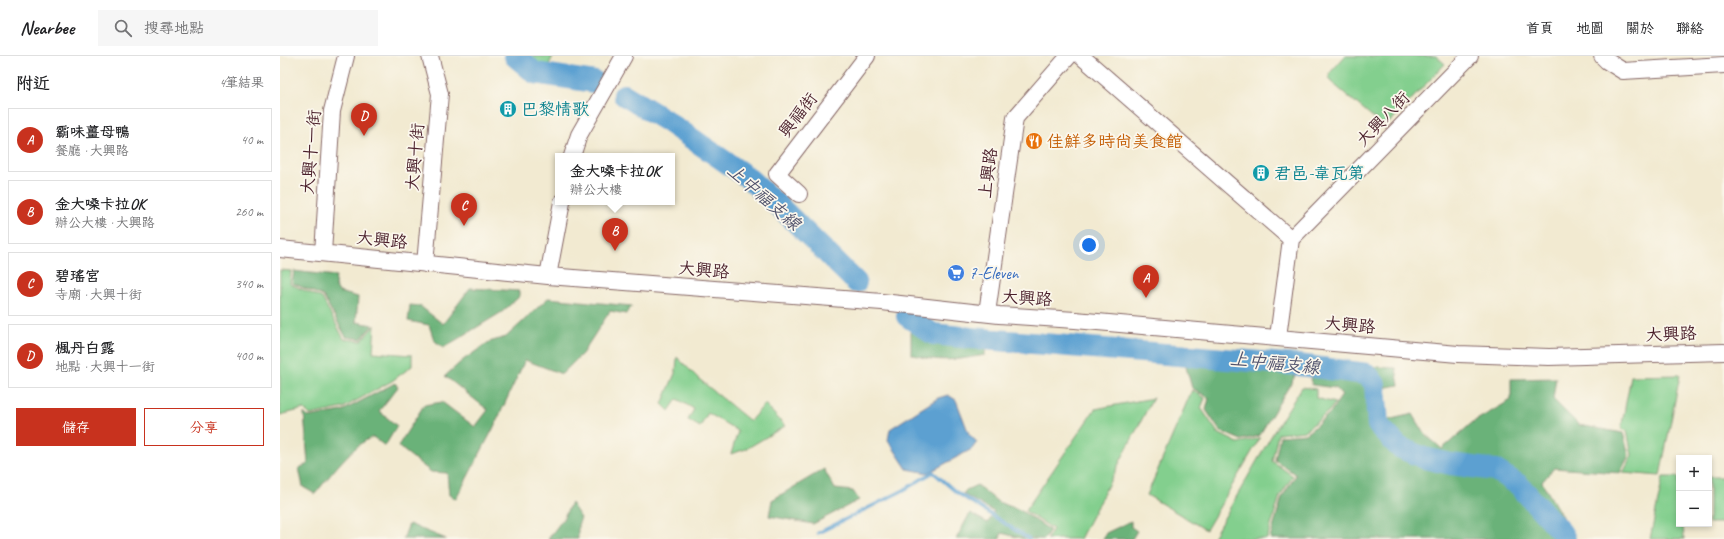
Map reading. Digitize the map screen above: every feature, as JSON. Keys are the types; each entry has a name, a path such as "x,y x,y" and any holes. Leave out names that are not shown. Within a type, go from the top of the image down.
{"street":[{"name":"大興十一街","path":"323,253 332,111 346,56"},
{"name":"大興十街","path":"425,264 440,94 430,56"},
{"path":"573,153 579,135 624,56"},
{"name":"興福街","path":"799,194 777,174 868,56"},
{"name":"上興路","path":"987,314 1015,118 1069,56"},
{"path":"1082,56 1292,239 1278,337"},
{"name":"大興八街","path":"1292,239 1470,56"},
{"path":"1602,56 1623,71 1724,65"},
{"path":"548,276 561,205"},
{"name":"大興路","path":"280,249 548,276 882,302 987,314 1278,337 1450,353 1521,357 1724,352"}],"green space":[{"path":"525,56 553,56 548,67 533,63"},
{"path":"1345,56 1436,56 1445,64 1390,122 1381,124 1330,81 1329,74"},
{"path":"280,270 291,271 290,284 322,298 344,339 361,341 375,325 373,352 412,355 412,366 392,381 343,408 310,415 304,409 280,415"},
{"path":"294,271 336,276 335,285 339,292 358,297 356,322 373,325 361,339 346,337 323,296 292,283"},
{"path":"470,288 519,291 519,297 502,312 443,348 434,340 429,325 408,321 410,305 420,306 443,324"},
{"path":"548,298 632,306 626,314 610,311 582,354 562,374 525,360 493,429 456,499 449,495 447,473 431,472 398,446 424,405 442,402 475,427 488,410 445,376 463,360 489,342 506,337"},
{"path":"911,326 986,335 985,355 939,360 911,354"},
{"path":"677,357 699,379 750,421 765,404 785,426 746,449 731,454 738,431 708,413 700,427 688,420 694,409 677,399 669,411 662,404 676,371"},
{"path":"1184,360 1296,369 1294,378 1259,436 1241,440 1220,431 1206,410 1209,398 1192,388"},
{"path":"1320,363 1396,368 1399,385 1371,390 1374,423 1413,414 1425,434 1442,449 1473,422 1511,400 1511,379 1556,378 1553,399 1579,425 1623,433 1629,455 1620,473 1554,468 1542,482 1575,539 1270,539 1282,497 1296,475 1275,460 1280,436 1306,434 1330,413 1342,395 1336,388 1312,385 1310,379"},
{"path":"1680,375 1660,476 1623,473 1632,455 1627,431 1621,429 1631,376"},
{"path":"395,383 398,387 379,411 397,426 385,446 373,437 365,441 357,446 334,470 315,494 303,487 299,468 308,464 304,413 308,417 342,411"},
{"path":"1302,387 1316,389 1316,398 1335,403 1329,411 1305,431 1278,434 1272,461 1293,476 1280,496 1267,539 1212,539 1273,433"},
{"path":"1192,390 1205,398 1201,408 1218,433 1238,443 1260,438 1206,530 1147,495"},
{"path":"1153,398 1080,539 1047,539 1053,529 1025,511 1095,409"},
{"path":"824,469 835,489 853,491 859,500 813,524 769,516 772,500"},
{"path":"1663,477 1676,477 1676,527 1683,527 1684,539 1650,539"},
{"path":"1712,477 1724,477 1724,523 1712,523"},
{"path":"977,485 998,502 1020,510 1050,530 1044,539 1024,539 1002,533 999,539 956,539 970,513 988,523 994,512 963,494 966,490"},
{"path":"571,503 581,518 578,525 578,539 548,539 563,519"},
{"path":"1131,521 1131,527 1137,531 1132,539 1103,539 1106,533"},
{"path":"409,524 446,539 403,539"}],"water":[{"path":"948,395 956,400 969,434 977,442 972,449 928,473 907,469 888,440 890,429 938,398"}],"waterway":[{"path":"515,56 535,73 595,82"},
{"name":"上中福支線","path":"624,95 665,120 746,176 781,208 856,282"},
{"name":"上中福支線","path":"907,316 933,334 1299,365 1367,374 1375,384 1378,425 1399,447 1424,458 1451,464 1495,470 1519,485 1561,532 1565,539"},
{"path":"818,533 904,490 933,472 956,492 1029,539"}],"place":[{"name":"巴黎情歌","path":"508,109"},
{"name":"楓丹白露","path":"364,136"},
{"name":"佳鮮多時尚美食館","path":"1034,141"},
{"name":"君邑-韋瓦第","path":"1261,173"},
{"name":"碧瑤宮","path":"464,226"},
{"name":"金大嗓卡拉OK","path":"615,251"},
{"name":"7-Eleven","path":"956,273"},
{"name":"霸味薑母鴨","path":"1146,298"}]}
